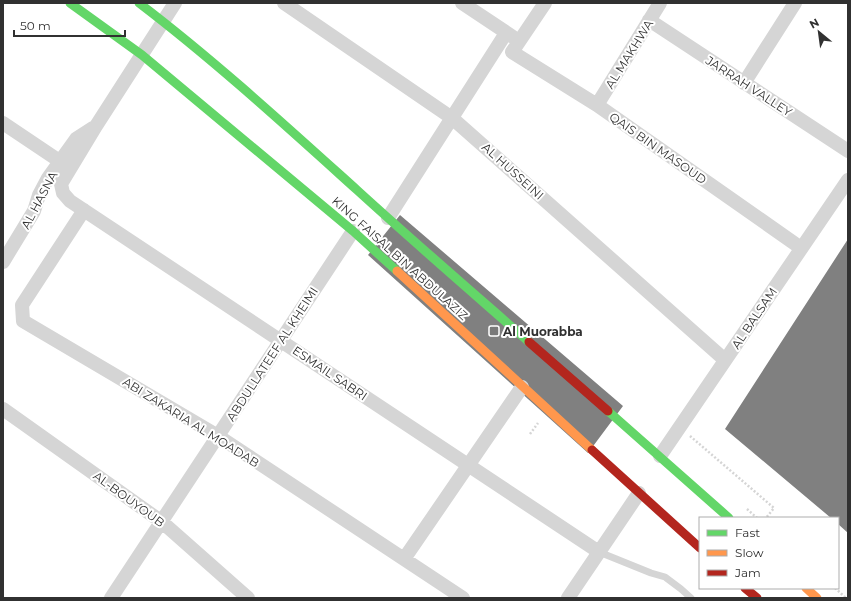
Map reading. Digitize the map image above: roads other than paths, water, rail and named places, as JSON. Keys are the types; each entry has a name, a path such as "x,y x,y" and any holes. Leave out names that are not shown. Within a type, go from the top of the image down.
{"main road":[{"name":"KING FAISAL BIN ABDULAZIZ","path":"70,3 142,55 353,231 699,547"},
{"name":"KING FAISAL BIN ABDULAZIZ","path":"139,3 211,60 728,517"},
{"path":"746,589 757,598"},
{"path":"807,589 817,598"}],"street":[{"name":"AL HASNA","path":"63,193 61,184 96,126 175,3"},
{"name":"AL HUSSEINI","path":"284,3 452,118 725,360"},
{"name":"QAIS BIN MASOUD","path":"462,3 506,33 515,47 801,248"},
{"path":"515,47 545,3"},
{"name":"AL MAKHWA","path":"597,105 660,3"},
{"path":"744,83 795,3"},
{"name":"JARRAH VALLEY","path":"650,20 848,151"},
{"path":"388,218 506,33"},
{"path":"3,123 61,162"},
{"name":"AL HASNA","path":"5,256 34,211 39,195 48,178 61,162 76,139 96,126"},
{"name":"AL BALSAM","path":"660,456 801,248 847,183"},
{"name":"ESMAIL SABRI","path":"63,193 70,202 599,552"},
{"name":"ABI ZAKARIA AL MOADAB","path":"84,210 22,305 24,321 218,436 463,598"},
{"name":"ABDULLATEEF AL KHEIMI","path":"111,598 353,231"},
{"path":"404,559 522,387"},
{"name":"AL-BOUYOUB","path":"3,409 162,522 248,598"},
{"path":"568,598 639,493"}],"lane":[{"path":"599,552 651,573 665,577 691,598"}],"place":[{"name":"Al Muorabba","path":"494,331"}]}
